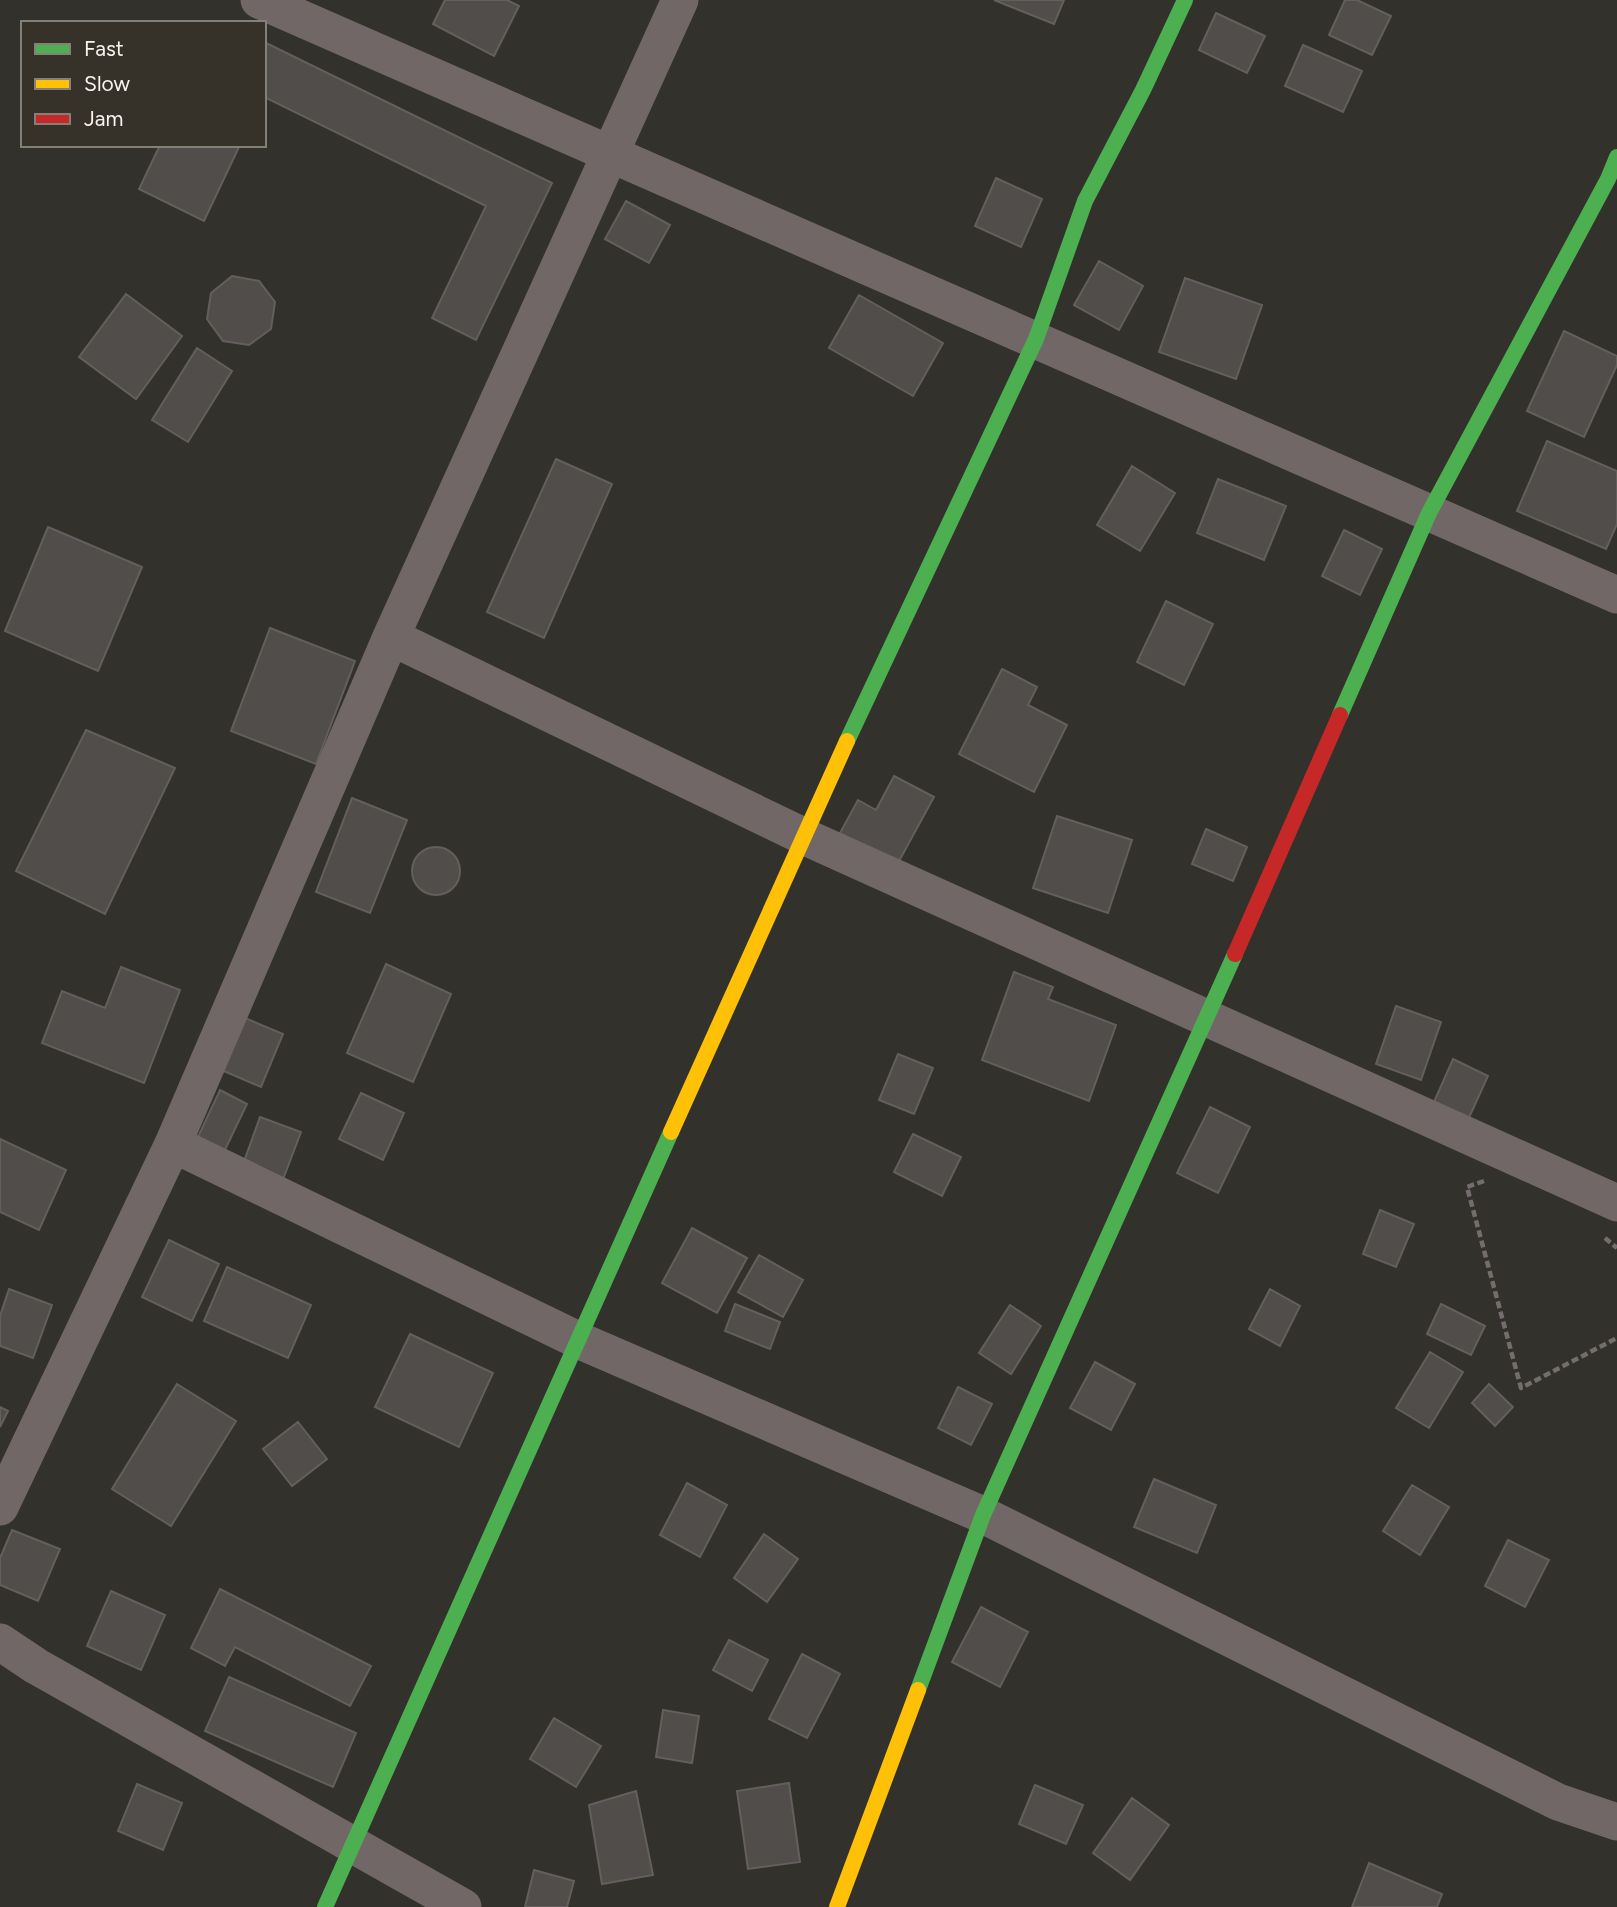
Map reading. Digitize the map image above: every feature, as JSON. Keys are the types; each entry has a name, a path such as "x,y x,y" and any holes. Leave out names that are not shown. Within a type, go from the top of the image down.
{"street":[{"path":"260,0 1617,595"},
{"path":"0,1507 173,1144 391,637 680,0"},
{"path":"325,1907 803,836 1036,339 1085,201 1143,90 1185,0"},
{"path":"837,1907 983,1515 1429,513 1608,179 1617,157"},
{"path":"391,637 803,836 1206,1019 1607,1217"},
{"path":"173,1144 578,1340 983,1515 1558,1802 1617,1822"},
{"path":"0,1642 36,1666 464,1907"}],"path":[{"path":"1490,1180 1467,1187 1521,1388 1617,1339"},
{"path":"1607,1217 1617,1248"}],"building":[{"path":"445,0 507,0 519,6 494,56 433,24"},
{"path":"994,0 1064,0 1054,24"},
{"path":"1345,0 1357,0 1391,16 1372,55 1329,35"},
{"path":"1216,13 1265,36 1247,73 1199,50"},
{"path":"266,43 552,183 476,340 432,318 486,206 266,98"},
{"path":"1303,45 1362,71 1343,112 1285,86"},
{"path":"159,147 239,147 204,221 139,189"},
{"path":"996,178 1042,199 1021,247 975,226"},
{"path":"626,201 670,225 649,263 605,239"},
{"path":"1099,261 1143,286 1119,330 1074,305"},
{"path":"232,276 259,281 275,302 271,329 249,345 223,341 207,319 211,293"},
{"path":"1185,278 1262,305 1236,379 1159,352"},
{"path":"126,294 182,336 136,399 79,357"},
{"path":"859,295 943,343 913,396 829,348"},
{"path":"1564,331 1617,356 1617,365 1584,437 1527,411"},
{"path":"197,348 232,371 188,442 152,420"},
{"path":"1547,441 1617,471 1617,524 1606,549 1517,511"},
{"path":"556,459 612,484 544,638 487,612"},
{"path":"1132,466 1175,493 1140,551 1097,525"},
{"path":"1218,479 1286,506 1264,560 1197,533"},
{"path":"48,527 142,567 98,671 5,631"},
{"path":"1344,530 1382,549 1360,595 1322,576"},
{"path":"1166,601 1213,624 1184,685 1137,662"},
{"path":"270,628 355,661 316,764 231,731"},
{"path":"1002,669 1037,687 1028,705 1067,725 1034,792 959,754"},
{"path":"86,730 175,768 105,914 16,871"},
{"path":"894,776 934,797 897,865 840,833 858,800 876,810"},
{"path":"352,798 407,820 370,913 316,892"},
{"path":"1057,816 1132,840 1108,913 1033,888"},
{"path":"1206,829 1247,847 1233,881 1192,864"},
{"path":"436,847 453,854 460,871 453,888 436,895 419,888 412,871 419,854"},
{"path":"386,964 451,994 413,1082 347,1053"},
{"path":"121,967 180,990 144,1083 42,1043 62,991 105,1008"},
{"path":"1014,972 1053,987 1048,999 1116,1025 1089,1101 982,1060"},
{"path":"1396,1006 1441,1022 1421,1080 1376,1064"},
{"path":"233,1013 283,1034 261,1087 212,1066"},
{"path":"898,1054 933,1068 914,1114 879,1100"},
{"path":"1453,1059 1488,1076 1468,1120 1433,1104"},
{"path":"220,1090 247,1104 224,1152 197,1139"},
{"path":"361,1093 404,1113 383,1160 339,1139"},
{"path":"1210,1107 1250,1127 1218,1193 1177,1173"},
{"path":"260,1117 301,1132 282,1182 242,1167"},
{"path":"913,1134 961,1157 942,1196 894,1172"},
{"path":"0,1139 66,1170 39,1230 0,1212"},
{"path":"1380,1210 1414,1224 1396,1267 1363,1254"},
{"path":"692,1228 747,1258 717,1313 662,1283"},
{"path":"169,1240 219,1264 192,1321 142,1297"},
{"path":"759,1255 803,1280 783,1317 738,1292"},
{"path":"227,1267 311,1305 288,1358 204,1321"},
{"path":"9,1289 52,1305 33,1358 0,1346 0,1316"},
{"path":"1270,1289 1300,1306 1280,1346 1249,1329"},
{"path":"735,1304 780,1322 770,1349 725,1331"},
{"path":"1441,1304 1485,1326 1471,1355 1427,1334"},
{"path":"1010,1305 1041,1326 1011,1374 979,1353"},
{"path":"410,1334 493,1373 459,1447 375,1407"},
{"path":"1430,1352 1463,1372 1429,1428 1396,1408"},
{"path":"1095,1362 1135,1384 1111,1430 1070,1408"},
{"path":"177,1384 236,1421 171,1526 112,1489"},
{"path":"1489,1384 1513,1407 1495,1426 1472,1403"},
{"path":"958,1387 992,1404 971,1445 938,1428"},
{"path":"0,1407 8,1411 0,1427"},
{"path":"298,1422 327,1459 292,1486 263,1449"},
{"path":"1154,1479 1216,1505 1197,1553 1134,1527"},
{"path":"687,1483 727,1505 700,1557 660,1535"},
{"path":"1412,1485 1449,1507 1420,1555 1383,1531"},
{"path":"12,1530 60,1549 38,1601 0,1585 0,1558"},
{"path":"764,1534 798,1559 767,1602 734,1578"},
{"path":"1508,1540 1549,1560 1525,1607 1485,1586"},
{"path":"220,1589 371,1666 350,1706 235,1647 225,1666 191,1648"},
{"path":"111,1591 165,1615 141,1670 87,1646"},
{"path":"981,1607 1028,1632 1000,1687 952,1662"},
{"path":"729,1640 768,1660 752,1691 713,1670"},
{"path":"802,1654 840,1674 807,1738 769,1719"},
{"path":"229,1677 356,1733 333,1787 205,1731"},
{"path":"663,1710 699,1716 692,1763 656,1757"},
{"path":"554,1718 601,1746 576,1787 530,1759"},
{"path":"789,1783 800,1862 748,1869 737,1791"},
{"path":"137,1784 182,1803 163,1850 118,1831"},
{"path":"1035,1785 1083,1805 1066,1844 1019,1824"},
{"path":"636,1791 653,1875 602,1884 589,1805"},
{"path":"1132,1798 1169,1825 1130,1880 1093,1853"},
{"path":"1369,1863 1442,1894 1437,1907 1352,1907"},
{"path":"534,1870 574,1881 567,1907 525,1907"}],"traffic: fast":[{"path":"847,741 1036,339 1085,201 1143,90 1185,0"},
{"path":"1340,715 1429,513 1608,179 1617,157"},
{"path":"918,1690 983,1515 1235,954"},
{"path":"325,1907 671,1132"}],"traffic: slow":[{"path":"671,1132 847,741"},
{"path":"837,1907 918,1690"}],"traffic: jam":[{"path":"1235,954 1340,715"}]}
